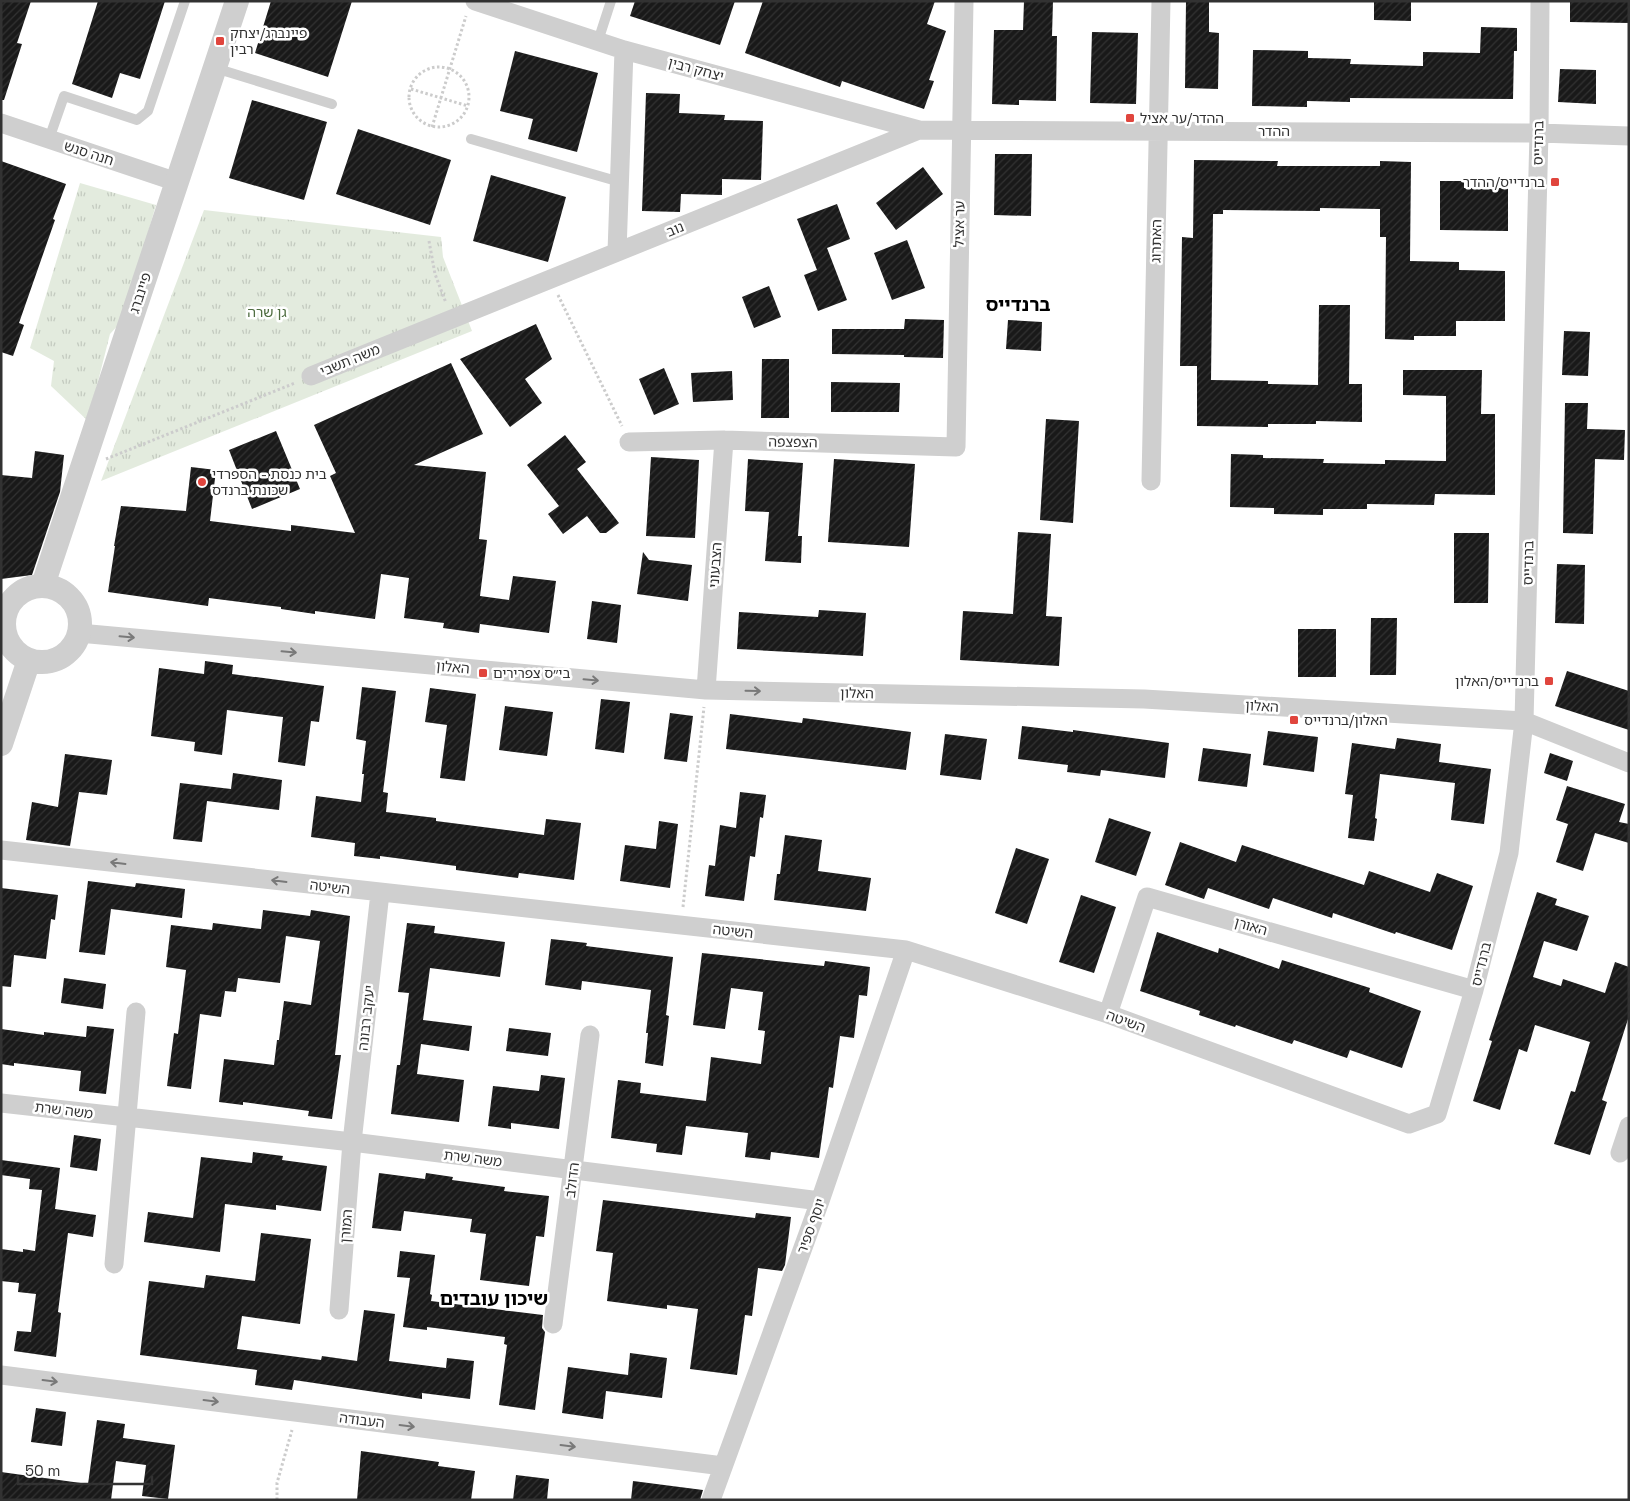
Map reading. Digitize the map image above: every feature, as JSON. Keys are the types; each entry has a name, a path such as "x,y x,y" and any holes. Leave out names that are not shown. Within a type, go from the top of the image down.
{"street":[{"name":"פיינברג","path":"43,585 237,1"},
{"name":"ער אציל","path":"956,447 960,129 964,1"},
{"name":"האתרוג","path":"1151,481 1161,1"},
{"name":"ברנדייס","path":"1437,1114 1474,990 1509,853 1524,722 1539,132 1540,1"},
{"name":"יצחק רבין","path":"472,6 624,50 919,130"},
{"path":"618,252 624,50"},
{"name":"חנה סנש","path":"1,123 177,182"},
{"name":"ההדר","path":"919,130 1539,132 1629,136"},
{"name":"נוב","path":"618,252 919,130"},
{"name":"משה תשבי","path":"311,376 618,252"},
{"name":"הצפצפה","path":"629,442 724,440 956,447"},
{"name":"הצבעוני","path":"706,690 724,440"},
{"path":"43,585 59,590 72,600 78,610 80,622 79,633 74,644 66,654 54,660 42,662 29,660 19,655 11,646 3,625 3,613 19,593 31,587 43,585"},
{"name":"האלון","path":"79,633 706,690 1144,699 1524,722 1629,763"},
{"path":"1,744 29,660"},
{"name":"השיטה","path":"1,850 906,950 1108,1014 1409,1124 1437,1114"},
{"name":"יעקב רבונה","path":"352,1142 380,893"},
{"name":"האורן","path":"1108,1014 1147,897 1474,990"},
{"name":"יוסף ספיר","path":"710,1500 820,1201 906,950"},
{"path":"114,1264 136,1012"},
{"name":"הדולב","path":"553,1324 590,1035"},
{"name":"משה שרת","path":"1,1103 352,1142 820,1201"},
{"path":"1620,1153 1629,1126"},
{"name":"המורן","path":"339,1310 352,1142"},
{"name":"העבודה","path":"1,1374 723,1466"}],"lane":[{"path":"49,139 64,96 137,120 148,111 184,1"},
{"path":"598,41 611,1"},
{"path":"215,68 332,104"},
{"path":"471,139 620,182"}],"path":[{"path":"432,127 449,69 472,6"},
{"path":"440,67 449,69 458,74 465,82 469,91 468,106 460,119 452,125 442,128 432,127 423,123 411,108 409,99 410,89 415,80 424,72 440,67"},
{"path":"410,89 468,106"},
{"path":"429,241 435,274 452,319"},
{"path":"550,279 629,442"},
{"name":"משה תשבי","path":"82,469 311,376"},
{"path":"681,925 706,690"},
{"path":"277,1500 277,1483 296,1412"}],"green space":[{"path":"80,183 156,205 122,321 110,334 88,421 51,386 54,361 30,348"},
{"name":"גן שרה","path":"204,210 441,237 443,257 472,331 101,481"}],"building":[{"path":"1,1 31,1 17,43 22,44 4,100 1,100"},
{"path":"98,1 165,1 140,79 120,73 112,98 72,84"},
{"path":"271,1 352,1 328,77 255,53"},
{"path":"635,1 735,1 720,45 630,16"},
{"path":"763,1 935,1 927,24 946,31 929,80 934,81 924,109 842,81 840,87 745,53"},
{"path":"1024,1 1053,1 1052,36 1057,36 1056,101 1019,100 1019,105 992,104 994,30 1023,30"},
{"path":"1186,1 1209,1 1209,32 1219,33 1218,89 1185,88"},
{"path":"1374,1 1411,1 1411,21 1374,20"},
{"path":"1570,1 1629,1 1629,23 1570,22"},
{"path":"1481,27 1517,28 1517,51 1514,51 1513,99 1350,98 1350,102 1307,101 1307,107 1252,106 1253,50 1308,51 1308,58 1351,59 1350,64 1423,66 1423,52 1480,53"},
{"path":"1092,32 1138,33 1136,104 1090,103"},
{"path":"515,51 598,73 577,152 528,139 533,119 500,111"},
{"path":"1560,69 1596,70 1596,104 1558,102"},
{"path":"646,93 680,94 679,113 725,115 724,120 763,121 761,180 722,179 722,195 681,194 680,212 642,211"},
{"path":"252,100 327,122 304,200 229,178"},
{"path":"358,129 451,160 430,225 336,194"},
{"path":"995,154 1032,154 1031,216 994,215"},
{"path":"1194,160 1278,161 1277,166 1380,166 1380,161 1411,162 1410,261 1459,262 1459,270 1505,271 1505,321 1456,321 1456,336 1414,336 1414,340 1385,339 1386,237 1380,237 1380,209 1320,208 1320,211 1223,210 1223,214 1213,214 1211,380 1268,381 1268,384 1318,385 1319,305 1350,305 1349,384 1362,384 1362,422 1316,421 1316,424 1268,424 1268,427 1197,426 1197,366 1180,366 1182,237 1193,238"},
{"path":"1,161 66,184 19,323 24,325 13,356 1,352"},
{"path":"923,167 943,194 896,230 876,203"},
{"path":"491,175 566,197 548,262 473,241"},
{"path":"1440,181 1464,181 1464,188 1508,188 1508,231 1440,230"},
{"path":"837,204 850,239 827,248 847,300 818,311 804,275 817,270 797,219"},
{"path":"907,240 925,288 892,300 874,253"},
{"path":"769,286 781,317 754,328 742,297"},
{"path":"905,319 944,320 943,358 904,357 904,355 832,354 832,329 904,329"},
{"path":"1008,320 1042,322 1041,351 1006,349"},
{"path":"536,324 552,359 525,379 542,403 510,427 460,359"},
{"path":"1564,331 1590,332 1588,376 1562,375"},
{"path":"762,359 789,359 789,418 761,418"},
{"path":"451,363 483,434 414,465 486,472 479,539 487,540 480,596 509,600 513,576 556,581 549,633 480,624 479,633 443,628 444,623 404,618 409,578 381,574 375,619 315,611 315,614 281,609 281,607 209,598 208,606 108,592 121,506 186,511 191,467 216,470 210,521 291,531 291,525 355,533 330,476 336,473 314,425"},
{"path":"664,368 679,404 654,415 639,379"},
{"path":"1403,370 1482,370 1481,414 1495,414 1495,495 1435,494 1434,505 1367,504 1367,509 1323,509 1323,515 1274,514 1274,508 1230,507 1231,454 1263,455 1263,458 1324,459 1323,463 1385,464 1385,460 1446,461 1446,396 1403,395"},
{"path":"732,371 733,400 693,402 691,373"},
{"path":"831,382 900,383 899,412 831,412"},
{"path":"1565,403 1588,403 1587,429 1625,430 1624,460 1595,459 1593,534 1563,533"},
{"path":"1046,419 1079,421 1073,523 1040,520"},
{"path":"276,431 300,489 252,509 229,450"},
{"path":"565,435 586,462 577,469 619,523 606,533 600,533 587,516 563,534 548,514 559,506 527,465"},
{"path":"35,451 64,455 60,492 32,575 1,579 1,475 32,478"},
{"path":"651,457 699,460 695,538 646,536"},
{"path":"748,459 803,463 798,536 802,536 801,563 765,561 769,512 745,511"},
{"path":"834,459 915,464 909,547 828,542"},
{"path":"1018,532 1051,534 1046,616 1062,617 1059,666 960,660 963,611 1013,614"},
{"path":"1454,533 1489,533 1488,603 1454,603"},
{"path":"643,552 649,560 692,565 688,601 637,594"},
{"path":"1557,564 1585,565 1584,624 1555,623"},
{"path":"592,601 621,605 617,643 587,639"},
{"path":"819,610 866,613 863,656 737,649 739,612 818,617"},
{"path":"1371,618 1397,618 1396,675 1370,675"},
{"path":"1298,629 1336,629 1336,677 1298,677"},
{"path":"205,661 233,665 232,674 324,686 319,722 311,721 305,766 278,762 283,717 227,710 222,755 194,751 195,742 151,736 159,668 204,674"},
{"path":"1567,671 1629,691 1629,730 1555,706"},
{"path":"362,687 396,691 383,792 388,793 386,812 436,818 436,821 544,835 546,819 581,823 574,880 519,873 518,878 456,870 456,866 380,856 380,859 354,856 355,843 311,837 316,796 361,802 366,741 356,739"},
{"path":"430,688 476,694 465,781 440,778 447,725 425,722"},
{"path":"601,699 630,702 624,753 595,749"},
{"path":"505,706 553,712 547,756 499,750"},
{"path":"670,713 693,716 687,762 664,759"},
{"path":"730,714 802,723 803,718 911,732 906,770 726,749"},
{"path":"1022,726 1073,732 1073,730 1169,743 1165,778 1101,770 1100,776 1067,772 1068,765 1018,759"},
{"path":"1268,731 1318,737 1314,772 1263,765"},
{"path":"945,734 987,739 981,780 940,775"},
{"path":"1397,738 1441,744 1439,762 1491,769 1484,824 1451,820 1455,783 1380,774 1374,841 1348,838 1353,795 1345,794 1352,743 1395,749"},
{"path":"1203,748 1251,754 1247,787 1198,781"},
{"path":"1550,753 1573,761 1567,781 1544,773"},
{"path":"65,754 112,760 107,795 79,792 70,846 26,840 32,802 58,807"},
{"path":"233,773 282,780 279,810 207,801 202,842 173,839 180,783 231,789"},
{"path":"1567,786 1625,804 1619,822 1629,824 1629,843 1595,833 1583,871 1556,862 1568,824 1556,820"},
{"path":"740,792 766,795 763,818 760,817 755,857 750,856 744,901 705,896 709,865 715,866 720,825 736,828"},
{"path":"1109,818 1151,832 1136,876 1095,862"},
{"path":"659,821 678,824 670,888 620,881 625,845 656,849"},
{"path":"785,835 822,840 818,871 871,878 866,911 774,900 777,874 780,874"},
{"path":"1180,842 1236,862 1242,845 1364,885 1369,871 1430,892 1437,873 1473,886 1452,950 1396,932 1395,934 1333,913 1332,918 1273,898 1269,909 1208,888 1204,899 1165,885"},
{"path":"1016,848 1049,859 1027,924 995,913"},
{"path":"88,881 135,887 136,883 185,889 182,918 111,909 105,955 79,952"},
{"path":"1,888 58,895 55,920 51,919 46,959 14,955 11,987 1,986"},
{"path":"1537,892 1557,899 1555,905 1589,916 1577,951 1544,941 1533,977 1561,986 1563,979 1605,993 1615,962 1629,967 1629,1016 1602,1100 1607,1102 1590,1155 1554,1144 1571,1091 1575,1092 1590,1042 1535,1025 1527,1052 1519,1049 1500,1110 1473,1101 1492,1041 1489,1040"},
{"path":"1081,895 1116,907 1094,973 1059,962"},
{"path":"263,910 310,916 311,910 350,916 335,1055 341,1055 332,1119 308,1116 309,1111 243,1102 243,1105 219,1102 224,1059 274,1065 284,1001 311,1005 320,941 286,936 280,983 238,978 236,992 225,991 221,1017 200,1014 191,1089 167,1086 174,1033 178,1034 186,970 166,967 171,925 212,930 213,923 261,929"},
{"path":"407,923 435,926 434,933 505,942 500,977 430,968 423,1020 472,1026 469,1051 421,1044 417,1074 464,1080 459,1122 391,1114 397,1065 400,1065 409,993 398,992"},
{"path":"1157,932 1218,953 1219,948 1279,969 1282,960 1370,988 1369,992 1421,1011 1402,1068 1350,1050 1347,1058 1294,1040 1292,1044 1199,1015 1200,1011 1140,991"},
{"path":"551,939 587,943 586,946 673,957 666,1015 669,1016 663,1066 645,1063 651,990 582,981 581,990 545,985"},
{"path":"702,953 824,966 825,961 870,967 867,996 859,995 854,1038 840,1036 833,1088 829,1087 819,1158 771,1152 770,1160 745,1157 748,1133 686,1126 682,1155 656,1152 657,1144 611,1138 618,1080 641,1083 640,1093 706,1101 711,1057 761,1064 765,1031 758,1030 763,992 731,988 725,1029 693,1025"},
{"path":"64,978 106,984 103,1009 61,1003"},
{"path":"87,1026 114,1029 106,1094 79,1091 81,1071 14,1063 14,1066 1,1064 1,1029 44,1035 44,1032 86,1037"},
{"path":"509,1028 551,1033 548,1056 506,1051"},
{"path":"541,1075 565,1078 559,1129 511,1123 511,1129 488,1126 493,1086 539,1091"},
{"path":"74,1135 101,1139 97,1171 70,1167"},
{"path":"253,1152 283,1156 282,1160 327,1166 321,1211 276,1205 276,1210 225,1204 220,1252 144,1242 148,1212 193,1218 201,1157 252,1163"},
{"path":"1,1160 60,1168 55,1209 96,1215 93,1237 68,1233 58,1312 61,1313 56,1357 14,1351 17,1331 31,1332 36,1294 18,1292 19,1283 1,1281 1,1249 23,1252 23,1249 35,1251 42,1190 29,1189 30,1179 1,1175"},
{"path":"379,1173 425,1179 426,1173 453,1177 452,1180 505,1187 504,1191 549,1196 544,1237 536,1236 529,1286 480,1280 486,1234 470,1232 472,1219 404,1211 401,1231 372,1228"},
{"path":"603,1200 755,1218 756,1213 791,1217 785,1265 782,1271 758,1268 752,1316 745,1315 737,1375 690,1369 698,1309 667,1305 667,1309 607,1301 613,1253 596,1251"},
{"path":"261,1233 311,1239 300,1324 242,1316 237,1349 321,1360 322,1356 357,1361 364,1310 395,1314 389,1361 446,1368 447,1358 474,1361 470,1399 422,1393 422,1399 294,1380 292,1390 255,1385 257,1370 140,1355 149,1281 204,1288 206,1275 255,1281"},
{"path":"400,1251 435,1255 430,1294 432,1295 431,1301 543,1315 542,1328 545,1332 535,1410 499,1405 507,1345 504,1344 505,1337 427,1327 427,1330 403,1327 410,1278 397,1277"},
{"path":"630,1353 667,1358 662,1398 606,1391 603,1419 562,1413 568,1367 628,1375"},
{"path":"36,1408 66,1412 62,1446 31,1442"},
{"path":"97,1420 125,1424 123,1438 175,1445 168,1499 142,1496 146,1465 116,1461 111,1500 1,1500 1,1472 88,1484"},
{"path":"361,1451 439,1462 438,1466 475,1471 471,1500 357,1500"},
{"path":"516,1475 549,1479 547,1500 513,1500"},
{"path":"633,1481 703,1490 700,1500 631,1500"}],"place":[{"name":"פיינברג/יצחק רבין","path":"220,41"},
{"name":"ההדר/ער אציל","path":"1130,118"},
{"name":"ברנדייס/ההדר","path":"1555,182"},
{"name":"בית כנסת - הספרדי שכונת ברנדס","path":"202,482"},
{"name":"בי״ס צפרירים","path":"483,673"},
{"name":"ברנדייס/האלון","path":"1549,681"},
{"name":"האלון/ברנדייס","path":"1294,720"}],"district":[{"name":"ברנדייס","path":"1018,304"},
{"name":"שיכון עובדים","path":"494,1298"}]}
